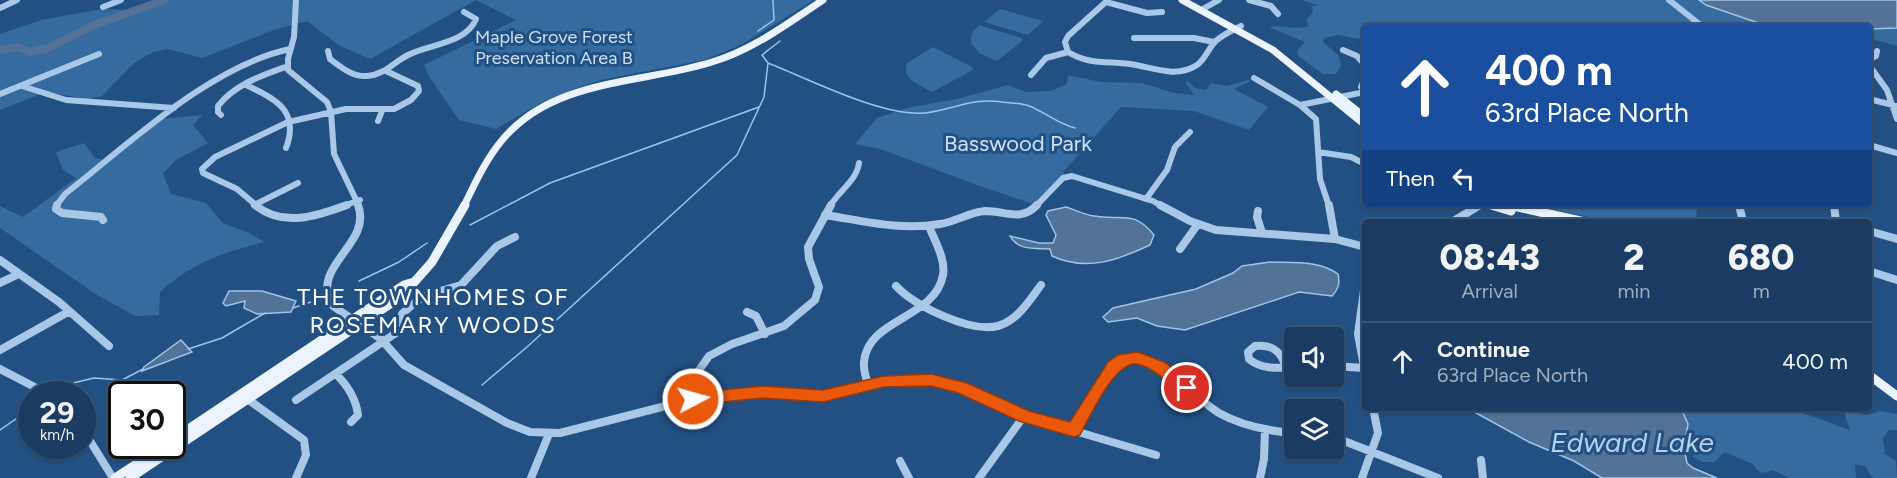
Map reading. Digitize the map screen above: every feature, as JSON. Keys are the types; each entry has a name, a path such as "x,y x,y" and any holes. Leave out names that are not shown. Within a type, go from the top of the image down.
{"main road":[{"path":"130,478 245,397 412,288 414,282 445,243 496,145 530,115 557,100 591,88 690,68 722,59 740,51 823,0"},
{"path":"1182,0 1288,54 1362,122"},
{"path":"1190,0 1203,9"},
{"path":"1337,98 1362,115"},
{"path":"1500,207 1543,219"},
{"path":"1519,207 1572,219"},
{"path":"1872,377 1897,396"},
{"path":"186,432 245,397"},
{"path":"114,478 144,459"}],"street":[{"path":"0,8 17,0"},
{"path":"103,7 121,0"},
{"path":"296,0 294,37 288,70 294,77 320,94 333,112 333,148 360,200 356,234 328,274 328,298 333,306 384,342 405,365 507,423 530,432 549,434 574,431 693,399 762,392 823,396 868,385 915,379 947,383 1024,416 1156,455"},
{"path":"1203,9 1219,0"},
{"path":"1249,0 1271,6 1278,14"},
{"path":"1669,0 1699,24"},
{"path":"1162,12 1147,13 1107,1 1068,36 1065,42 1068,52 1079,59 1094,63 1129,64 1180,75 1195,67 1214,42 1238,27"},
{"path":"328,51 330,59 354,76 368,76 386,71 413,53 464,33 476,23 473,16 464,12"},
{"path":"1134,38 1194,38 1214,42"},
{"path":"103,220 101,217 62,213 56,206 65,194 174,108 214,80 276,52 290,49"},
{"path":"1343,50 1357,56 1362,62"},
{"path":"1872,58 1876,56 1876,51"},
{"path":"1030,75 1046,58 1068,52"},
{"path":"0,94 99,54"},
{"path":"221,115 218,112 219,103 246,85 288,66"},
{"path":"1872,68 1882,79 1896,106 1897,119"},
{"path":"360,200 302,218 277,216 266,213 254,205 232,185 202,174 205,166 216,157 270,130 292,122 356,108 381,111 403,105 419,91 414,83 386,71"},
{"path":"1254,78 1300,105 1316,120 1320,179 1328,201 1335,239"},
{"path":"246,85 285,109 292,122 292,135 286,148"},
{"path":"22,86 66,100 174,108"},
{"path":"1300,105 1362,93"},
{"path":"1872,100 1896,106"},
{"path":"378,121 381,111"},
{"path":"1146,199 1167,170 1175,147 1190,132"},
{"path":"1872,147 1897,153"},
{"path":"1318,152 1351,157 1362,162"},
{"path":"693,399 695,376 701,364 709,356 732,344 765,334 794,320 810,305 818,293 818,281 809,259 808,247 836,196 858,173 859,163"},
{"path":"825,215 903,228 929,226 977,212 997,212 1019,216 1029,212 1063,178 1069,176 1146,199 1198,224 1234,232 1335,239 1362,246"},
{"path":"254,205 298,183"},
{"path":"1457,219 1476,207"},
{"path":"1258,211 1257,217 1262,233"},
{"path":"1180,249 1198,224"},
{"path":"868,385 861,365 868,345 922,305 936,292 943,277 941,261 929,226"},
{"path":"1872,232 1897,239"},
{"path":"296,400 396,333 400,316 418,300 429,294 456,289 464,284 489,251 504,240 515,237"},
{"path":"0,260 59,302 110,346"},
{"path":"1872,272 1897,280"},
{"path":"0,283 20,274"},
{"path":"896,286 911,300 970,325 996,326 1019,315 1041,285"},
{"path":"1362,305 1358,334 1362,355"},
{"path":"0,350 68,312"},
{"path":"747,312 756,316 765,334"},
{"path":"1255,346 1271,346 1281,354 1290,367 1258,366 1249,359 1248,352 1255,346"},
{"path":"1074,430 1113,366 1124,359 1144,360 1167,371 1220,414 1247,426 1284,432"},
{"path":"1344,367 1362,370"},
{"path":"0,369 23,381"},
{"path":"336,374 356,400 358,415 351,422"},
{"path":"245,397 304,441 307,455 296,478"},
{"path":"1362,478 1378,433 1374,411"},
{"path":"979,478 1024,416"},
{"path":"1260,478 1264,459 1265,430"},
{"path":"531,478 549,434"},
{"path":"1344,441 1438,478"},
{"path":"96,450 114,478"},
{"path":"1481,460 1483,478"},
{"path":"900,461 909,478"}],"green space":[{"path":"159,0 476,0 370,59 340,46 307,21 274,30 202,58 168,49 153,52 134,63 102,96 87,99 46,92 0,110 0,34 41,20 102,9 126,10"},
{"name":"Maple Grove Forest Preservation Area B","path":"476,0 814,0 741,45 704,60 601,80 574,89 539,104 496,129 459,120 430,78 424,65 516,20"},
{"path":"1302,0 1699,0 1704,4 1761,24 1362,24 1362,39 1338,35 1324,38 1323,42 1339,56 1341,66 1336,74 1323,74 1298,56 1297,51 1305,42 1269,27 1309,26 1306,20 1313,12 1312,6 1319,6"},
{"path":"1000,9 1043,21 1028,35 984,22"},
{"path":"979,25 1023,40 997,61 979,53 971,43 972,33"},
{"path":"1897,28 1897,46 1872,39 1872,29"},
{"path":"933,47 972,67 973,70 932,92 917,84 907,73 907,63"},
{"name":"Basswood Park","path":"1068,75 1101,82 1142,83 1174,93 1194,95 1185,82 1188,81 1195,88 1206,90 1211,83 1227,86 1248,80 1251,81 1234,89 1268,107 1249,130 1194,111 1121,107 1064,171 1064,175 1033,204 880,149 855,144 877,118 907,108 961,98 1008,85 1026,92 1051,91 1067,84"},
{"path":"202,115 193,125 208,143 176,160 163,173 171,194 206,203 223,223 265,242 235,250 184,273 160,292 159,315 135,316 97,295 0,228 0,206 23,217 76,178 63,170 56,152 84,143 95,158 108,161 161,119"},
{"path":"1538,207 1697,207 1696,219 1600,219"},
{"path":"1682,411 1797,411 1850,430 1843,411 1867,415 1881,411 1897,414 1897,430 1889,430 1883,438 1885,454 1896,461 1897,478 1873,478 1866,467 1855,464 1856,478 1790,478 1772,470 1762,473 1753,464 1724,452 1715,462 1703,462 1693,457 1695,451 1686,445 1688,424"}],"water":[{"path":"1699,0 1897,0 1897,28 1872,29 1872,24 1761,24 1706,5"},
{"path":"1066,207 1091,215 1133,219 1147,227 1154,235 1150,245 1114,259 1090,264 1065,261 1052,256 1050,249 1022,246 1013,241 1010,236 1039,243 1053,243 1056,235 1046,215 1048,211"},
{"path":"1270,262 1322,266 1338,274 1338,288 1332,296 1299,292 1185,330 1157,326 1137,318 1108,322 1103,317 1113,308 1196,289 1233,273 1242,266"},
{"path":"229,291 262,291 296,301 291,312 257,314 244,308 245,301 226,306 223,303"},
{"path":"181,340 192,352 142,371 144,367"},
{"name":"Edward Lake","path":"1472,411 1682,411 1688,424 1684,448 1687,463 1717,478 1602,478 1574,461 1529,442"}],"waterway":[{"path":"0,50 19,47 29,52 48,48 94,25 165,0"},
{"path":"758,31 774,20 773,0"},
{"path":"768,63 762,55 780,41"},
{"path":"482,385 527,347 737,155 764,97 768,63"},
{"path":"768,63 846,96 888,109 908,113 925,113 981,101 1016,103 1041,111 1075,128"},
{"path":"470,225 550,183 759,107"},
{"path":"359,281 399,262 427,243"},
{"path":"293,308 311,302"},
{"path":"188,349 222,338 265,313"},
{"path":"81,381 94,378 122,380 143,369"},
{"path":"0,430 18,418"}],"district":[{"name":"THE TOWNHOMES OF ROSEMARY WOODS","path":"433,310"}],"route":[{"path":"693,399 762,392 823,396 884,381 931,380 962,388 1024,416 1074,430 1079,418 1113,366 1124,359 1138,358 1158,366 1176,377 1187,388"}]}
